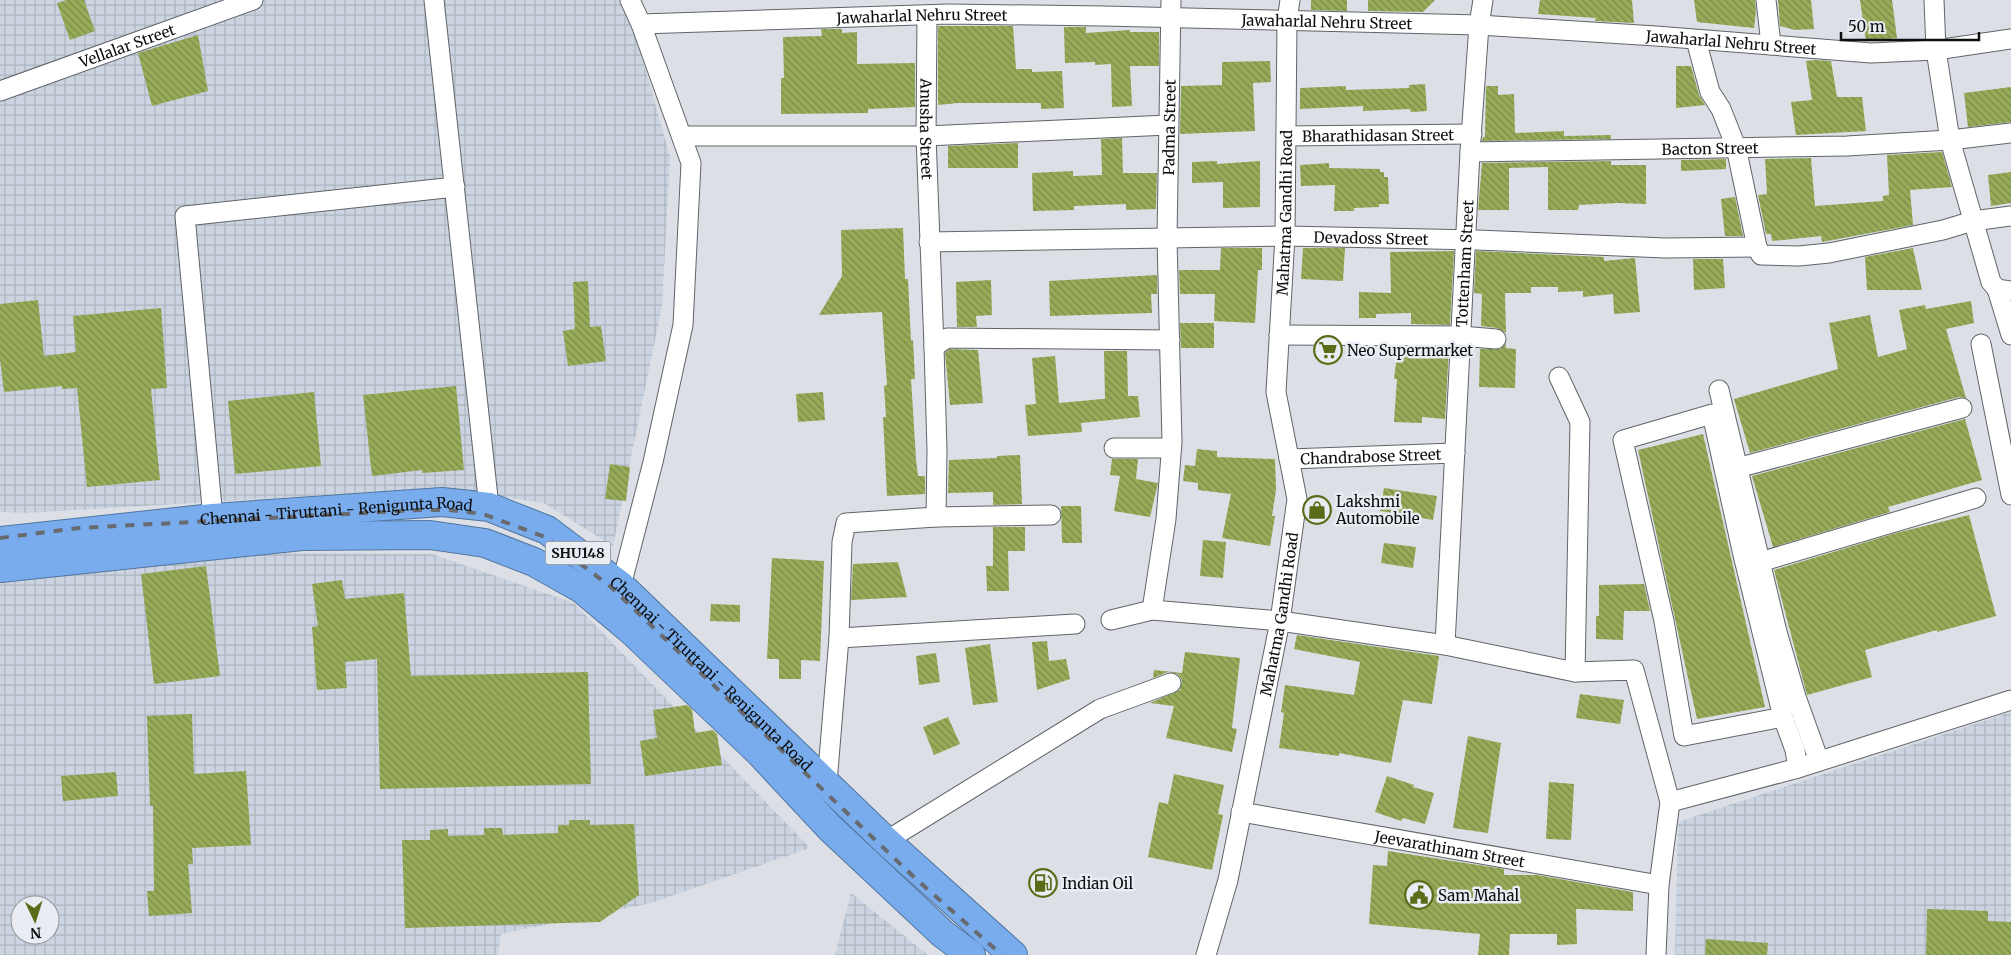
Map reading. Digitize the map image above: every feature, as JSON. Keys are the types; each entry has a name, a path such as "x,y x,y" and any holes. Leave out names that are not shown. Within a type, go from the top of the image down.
{"highway":[{"name":"Chennai - Tiruttani - Renigunta Road","path":"0,540 213,518 442,502 489,507 547,530 621,586 886,841 1013,955"},
{"name":"Chennai - Tiruttani - Renigunta Road","path":"0,568 302,536 430,535 485,543 534,562 582,589 632,631 760,753 830,828 943,934 971,955"}],"street":[{"name":"Vellalar Street","path":"0,91 253,0"},
{"path":"434,0 489,507"},
{"path":"621,586 652,462 683,325 691,163 641,24 630,0"},
{"name":"Mahatma Gandhi Road","path":"1206,955 1228,880 1280,621 1280,608 1297,499 1276,392 1285,236 1287,21 1290,0"},
{"name":"Tottenham Street","path":"1445,645 1471,143 1479,25 1483,0"},
{"path":"1766,0 1772,45"},
{"path":"1934,0 1936,50 1950,140 1991,282 2004,290 2011,336"},
{"name":"Jawaharlal Nehru Street","path":"641,24 927,15 948,7 1170,9 1287,21 1479,25 1870,53 1936,50 2011,39"},
{"name":"Padma Street","path":"1152,610 1166,519 1171,448 1167,238 1170,9"},
{"name":"Anusha Street","path":"927,15 926,136 937,450 936,517"},
{"path":"1696,40 1710,92 1725,118 1736,147 1759,253 1764,255 1814,255 1943,230 1973,221 2011,216"},
{"path":"682,136 926,136 1168,125"},
{"name":"Bacton Street","path":"1471,143 1736,147 1847,146 1950,140 2011,133"},
{"name":"Bharathidasan Street","path":"1286,136 1471,143"},
{"path":"213,518 185,216 455,187"},
{"name":"Devadoss Street","path":"929,242 1285,236 1466,240 1665,248 1757,247"},
{"path":"1279,335 1461,336 1496,339"},
{"path":"934,347 947,338 1170,340"},
{"path":"1981,344 2011,495"},
{"path":"1559,377 1580,422 1574,672"},
{"path":"1719,390 1777,632 1796,697 1819,761"},
{"path":"1737,468 1962,408"},
{"path":"1783,717 1684,736 1664,621 1623,440 1712,414 1743,555 1783,717 1795,750 1798,768"},
{"path":"1114,448 1171,448"},
{"name":"Chandrabose Street","path":"1289,459 1455,453"},
{"path":"1760,562 1976,498"},
{"path":"826,783 839,638 842,542 846,523 936,517 1051,515"},
{"path":"1111,620 1152,610 1280,621 1445,645 1574,672 1634,670 1670,802 1659,885 1656,955"},
{"path":"839,638 1075,624"},
{"path":"886,841 1100,709 1171,683"},
{"path":"1670,802 1798,768 2011,700"},
{"name":"Jeevarathinam Street","path":"1241,812 1659,885"}],"shaded area":[{"path":"0,0 424,0 425,7 447,0 626,0 670,157 662,306 613,546 544,503 444,488 26,513 0,512"},
{"path":"235,553 432,554 574,603 810,848 651,903 501,934 498,955 0,955 0,576"},
{"path":"2011,712 2011,955 1675,955 1678,822"},
{"path":"851,893 928,955 835,955"}],"building":[{"path":"67,0 84,0 95,31 70,40 57,3"},
{"path":"1311,0 1347,0 1347,11 1311,10"},
{"path":"1368,0 1435,0 1423,12 1368,11"},
{"path":"1540,0 1632,0 1634,23 1595,21 1596,18 1538,14"},
{"path":"1694,0 1755,0 1754,28 1697,22"},
{"path":"1778,0 1811,0 1814,29 1795,30 1780,26"},
{"path":"1860,0 1892,0 1897,38 1866,41"},
{"path":"938,26 1013,26 1016,69 1032,69 1032,72 1062,71 1064,108 1041,109 1041,103 958,103 938,105"},
{"path":"1064,27 1086,27 1086,33 1130,30 1130,32 1159,32 1159,66 1130,66 1132,106 1112,107 1111,64 1095,65 1095,62 1065,63"},
{"path":"821,29 842,29 842,33 857,32 857,64 915,63 915,107 868,109 868,113 781,114 781,78 784,78 783,37 822,36"},
{"path":"198,35 208,91 152,106 138,53"},
{"path":"1270,61 1271,82 1253,83 1255,131 1180,134 1181,86 1222,85 1222,62"},
{"path":"1806,61 1831,61 1837,97 1862,97 1866,131 1796,135 1791,102 1812,100"},
{"path":"1676,66 1691,66 1699,95 1705,105 1676,108"},
{"path":"1425,84 1427,111 1411,112 1410,109 1363,111 1363,106 1300,109 1300,88 1346,86 1346,90 1409,88 1409,85"},
{"path":"1486,86 1498,86 1498,95 1514,94 1515,133 1564,131 1564,136 1611,135 1611,139 1482,141 1483,137 1485,137"},
{"path":"2011,87 2011,122 1968,127 1964,93"},
{"path":"1122,138 1123,173 1157,173 1156,209 1126,210 1126,204 1074,206 1074,210 1033,211 1032,173 1073,171 1073,176 1102,175 1101,139"},
{"path":"1018,143 1018,168 948,168 948,146"},
{"path":"1942,152 1952,187 1910,190 1913,225 1822,242 1821,236 1772,241 1771,234 1766,234 1758,195 1767,194 1765,159 1811,158 1815,206 1883,201 1883,196 1889,195 1887,155"},
{"path":"1726,159 1726,169 1681,171 1681,160"},
{"path":"1217,161 1217,164 1260,161 1260,207 1223,208 1223,182 1192,183 1192,162"},
{"path":"1611,161 1611,165 1646,165 1646,204 1579,205 1578,210 1548,210 1548,167 1509,168 1509,210 1478,210 1482,163"},
{"path":"1329,163 1329,168 1380,169 1380,172 1384,172 1384,177 1388,177 1389,204 1379,204 1379,207 1354,208 1354,211 1334,211 1335,185 1301,186 1300,165"},
{"path":"2011,172 2011,203 1991,206 1988,175"},
{"path":"1735,197 1743,236 1725,236 1721,199"},
{"path":"903,228 905,279 908,279 911,341 913,340 915,379 911,379 916,459 918,476 925,476 925,494 887,496 883,417 886,417 884,386 887,385 882,312 819,315 842,276 841,230"},
{"path":"1221,248 1262,248 1262,270 1258,270 1255,323 1214,321 1215,294 1180,294 1179,270 1220,270"},
{"path":"1303,248 1345,248 1343,281 1301,279"},
{"path":"1913,248 1922,290 1867,290 1865,257"},
{"path":"1454,251 1450,325 1411,324 1411,313 1376,314 1376,318 1359,318 1359,292 1391,293 1390,252"},
{"path":"1476,251 1604,257 1604,261 1635,258 1640,312 1614,314 1613,294 1583,297 1583,291 1558,292 1558,287 1531,287 1531,293 1505,293 1506,333 1497,328 1481,326 1482,294 1474,293"},
{"path":"1693,259 1723,259 1725,288 1694,290"},
{"path":"1157,275 1157,294 1151,294 1152,313 1050,316 1049,281"},
{"path":"991,280 992,315 976,316 977,327 957,327 956,282"},
{"path":"588,281 590,327 601,326 606,361 568,366 563,331 575,329 573,282"},
{"path":"38,300 44,356 76,352 73,316 161,308 167,388 151,389 160,480 87,487 77,388 62,389 62,386 4,392 0,359 0,304"},
{"path":"1971,301 1974,323 1946,329 1966,398 1959,397 1750,453 1734,399 1838,369 1829,323 1870,315 1878,357 1907,349 1899,310 1925,305 1926,309"},
{"path":"1180,323 1214,323 1214,348 1181,348"},
{"path":"1506,344 1506,348 1516,349 1515,388 1479,387 1480,349 1500,349"},
{"path":"1398,347 1449,347 1445,419 1422,417 1422,423 1394,422 1397,379 1394,379"},
{"path":"950,349 978,350 983,403 950,405 945,353"},
{"path":"1104,351 1127,351 1128,396 1138,396 1140,417 1081,423 1082,432 1028,436 1025,405 1036,404 1032,358 1055,356 1059,403 1105,399"},
{"path":"456,386 464,470 422,473 422,470 372,476 363,395"},
{"path":"314,392 321,466 235,474 228,401"},
{"path":"823,392 825,420 798,422 796,394"},
{"path":"1965,419 1982,480 1888,507 1890,512 1773,547 1752,476"},
{"path":"1703,434 1765,707 1697,719 1638,450"},
{"path":"1197,449 1217,451 1217,457 1275,459 1276,490 1272,516 1275,516 1270,546 1222,538 1231,494 1198,490 1198,483 1183,481 1185,465 1195,466"},
{"path":"1020,455 1022,504 993,505 993,492 948,493 949,460"},
{"path":"1112,459 1138,459 1136,479 1158,483 1150,517 1114,511 1120,476 1110,475"},
{"path":"610,464 630,467 626,501 605,499"},
{"path":"1384,488 1437,496 1433,520 1380,511"},
{"path":"1061,506 1081,506 1082,543 1062,543"},
{"path":"1969,515 1996,616 1865,650 1872,677 1807,695 1774,570 1896,533"},
{"path":"993,527 1025,527 1025,551 1008,551 1009,591 987,591 986,566 993,566"},
{"path":"1203,540 1226,542 1223,578 1200,576"},
{"path":"1384,543 1416,547 1413,568 1381,563"},
{"path":"772,558 824,561 820,661 801,660 801,679 779,679 779,659 767,659"},
{"path":"898,562 907,597 851,600 853,564"},
{"path":"206,566 220,676 154,684 141,574"},
{"path":"342,580 345,599 404,593 411,676 588,672 591,784 380,789 377,659 345,662 347,688 317,690 312,627 318,626 312,584"},
{"path":"1644,584 1650,611 1624,611 1623,640 1596,639 1596,616 1599,616 1599,585"},
{"path":"711,604 740,605 740,622 710,621"},
{"path":"1297,635 1439,656 1432,704 1403,700 1391,763 1339,753 1339,756 1279,748 1284,713 1281,712 1285,685 1354,695 1360,662 1294,649"},
{"path":"1047,641 1049,661 1066,659 1070,679 1037,690 1032,642"},
{"path":"990,644 998,702 973,705 965,648"},
{"path":"1185,652 1240,658 1232,728 1237,729 1232,752 1166,738 1174,706 1150,703 1180,690 1182,680 1178,674 1168,672 1153,678 1154,670 1182,673"},
{"path":"936,653 940,682 919,685 916,656"},
{"path":"1580,694 1624,700 1620,724 1576,718"},
{"path":"687,705 692,709 695,733 713,730 717,734 722,765 645,776 640,741 657,738 653,710"},
{"path":"192,714 194,774 246,771 251,845 192,848 193,864 188,864 192,913 149,916 147,891 154,891 153,806 150,806 147,716"},
{"path":"948,717 960,744 934,755 923,727"},
{"path":"1468,736 1501,743 1488,833 1453,828"},
{"path":"116,772 118,796 63,801 61,776"},
{"path":"1174,774 1224,785 1218,814 1223,815 1212,870 1148,857 1159,802 1168,804"},
{"path":"1387,776 1414,785 1413,787 1434,793 1425,824 1403,818 1401,821 1375,812"},
{"path":"1549,782 1574,784 1571,840 1546,839"},
{"path":"569,820 590,820 590,825 634,824 639,895 600,922 405,928 402,840 430,840 430,830 448,829 448,836 484,835 484,828 502,828 503,835 558,833 558,825 569,825"},
{"path":"1388,851 1504,869 1504,875 1537,875 1633,892 1633,911 1576,909 1577,944 1557,945 1557,934 1510,934 1509,955 1478,955 1480,934 1369,924 1373,865 1387,866"},
{"path":"1927,909 1988,911 1988,921 2011,922 2011,955 1926,955"},
{"path":"1706,939 1768,943 1767,955 1705,955"}],"railway":[{"path":"0,538 79,528 419,510 450,510 483,514 545,537 611,587 916,879 1002,955"}],"place":[{"name":"Neo Supermarket","path":"1328,350"},
{"name":"Lakshmi Automobile","path":"1317,510"},
{"name":"Indian Oil","path":"1043,883"},
{"name":"Sam Mahal","path":"1419,895"}]}
